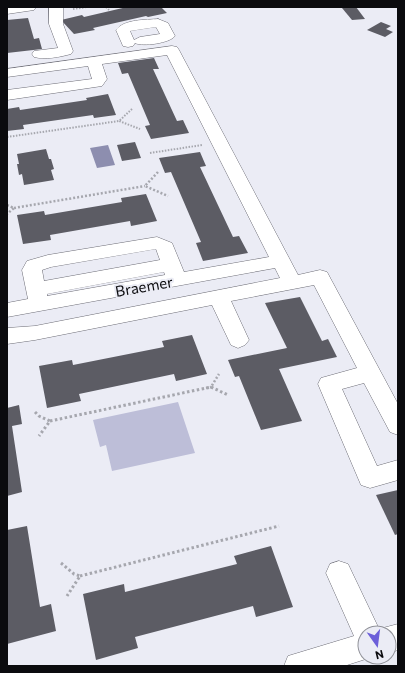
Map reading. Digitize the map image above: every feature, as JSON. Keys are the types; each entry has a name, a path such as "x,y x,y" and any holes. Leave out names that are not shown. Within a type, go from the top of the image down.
{"street":[{"path":"7,10 29,7"},
{"path":"56,7 54,21 66,51"},
{"path":"113,45 128,43"},
{"path":"29,56 81,49"},
{"path":"7,73 172,50 292,283"},
{"path":"7,95 97,82 100,79 94,61"},
{"path":"38,297 32,270 34,266 48,261 157,242 163,244 174,272"},
{"name":"Braemer","path":"7,310 38,297 174,272 280,261"},
{"path":"7,336 34,333 320,278 398,426"},
{"path":"219,297 238,340"},
{"path":"370,372 329,384 370,478 398,470"},
{"path":"340,573 363,625"},
{"path":"298,666 357,648"}],"path":[{"path":"73,9 87,7"},
{"path":"106,7 109,10"},
{"path":"119,121 132,109"},
{"path":"7,137 119,121 140,129"},
{"path":"150,153 202,145"},
{"path":"145,186 158,172"},
{"path":"7,214 14,208 145,186 168,196"},
{"path":"7,205 14,208"},
{"path":"210,386 219,374"},
{"path":"39,436 50,421 210,386 228,395"},
{"path":"35,412 39,416 50,421"},
{"path":"61,563 74,574 80,576 279,526"},
{"path":"67,596 80,576"}],"shaded area":[{"path":"108,145 115,165 97,168 90,148"},
{"path":"178,402 195,453 112,471 106,445 100,447 93,420"}],"building":[{"path":"127,7 161,7 167,13 148,17 146,16 93,28 95,30 74,34 61,20 82,15 84,17"},
{"path":"356,7 365,19 352,20 342,8"},
{"path":"28,18 34,39 39,38 42,49 7,53 7,20"},
{"path":"381,22 391,26 386,29 393,32 385,37 367,30"},
{"path":"154,58 159,69 153,69 177,121 183,120 189,133 151,139 145,126 150,125 128,73 122,74 118,63"},
{"path":"108,94 116,115 94,118 93,115 23,125 24,129 7,131 7,109 19,107 20,110 87,100 86,98"},
{"path":"135,142 141,158 122,161 117,145"},
{"path":"46,149 54,169 51,170 54,180 24,185 22,174 19,175 17,154"},
{"path":"200,152 206,166 200,167 233,237 239,236 248,253 203,261 196,243 201,242 171,172 165,173 159,158"},
{"path":"146,194 157,221 131,226 130,221 50,235 51,240 23,244 17,215 44,211 45,215 122,202 121,198"},
{"path":"300,297 322,341 328,339 337,357 279,369 302,421 261,430 239,376 235,377 228,360 287,348 265,303"},
{"path":"192,335 207,374 176,381 174,374 79,394 81,401 47,408 39,366 72,360 73,365 164,347 162,341"},
{"path":"19,405 22,424 12,426 22,492 7,496 7,408"},
{"path":"398,490 398,534 395,535 376,495"},
{"path":"27,526 40,607 51,604 56,631 7,644 7,530"},
{"path":"271,546 293,607 256,617 253,606 135,637 138,648 96,660 83,594 124,584 125,592 237,564 234,556"}]}
